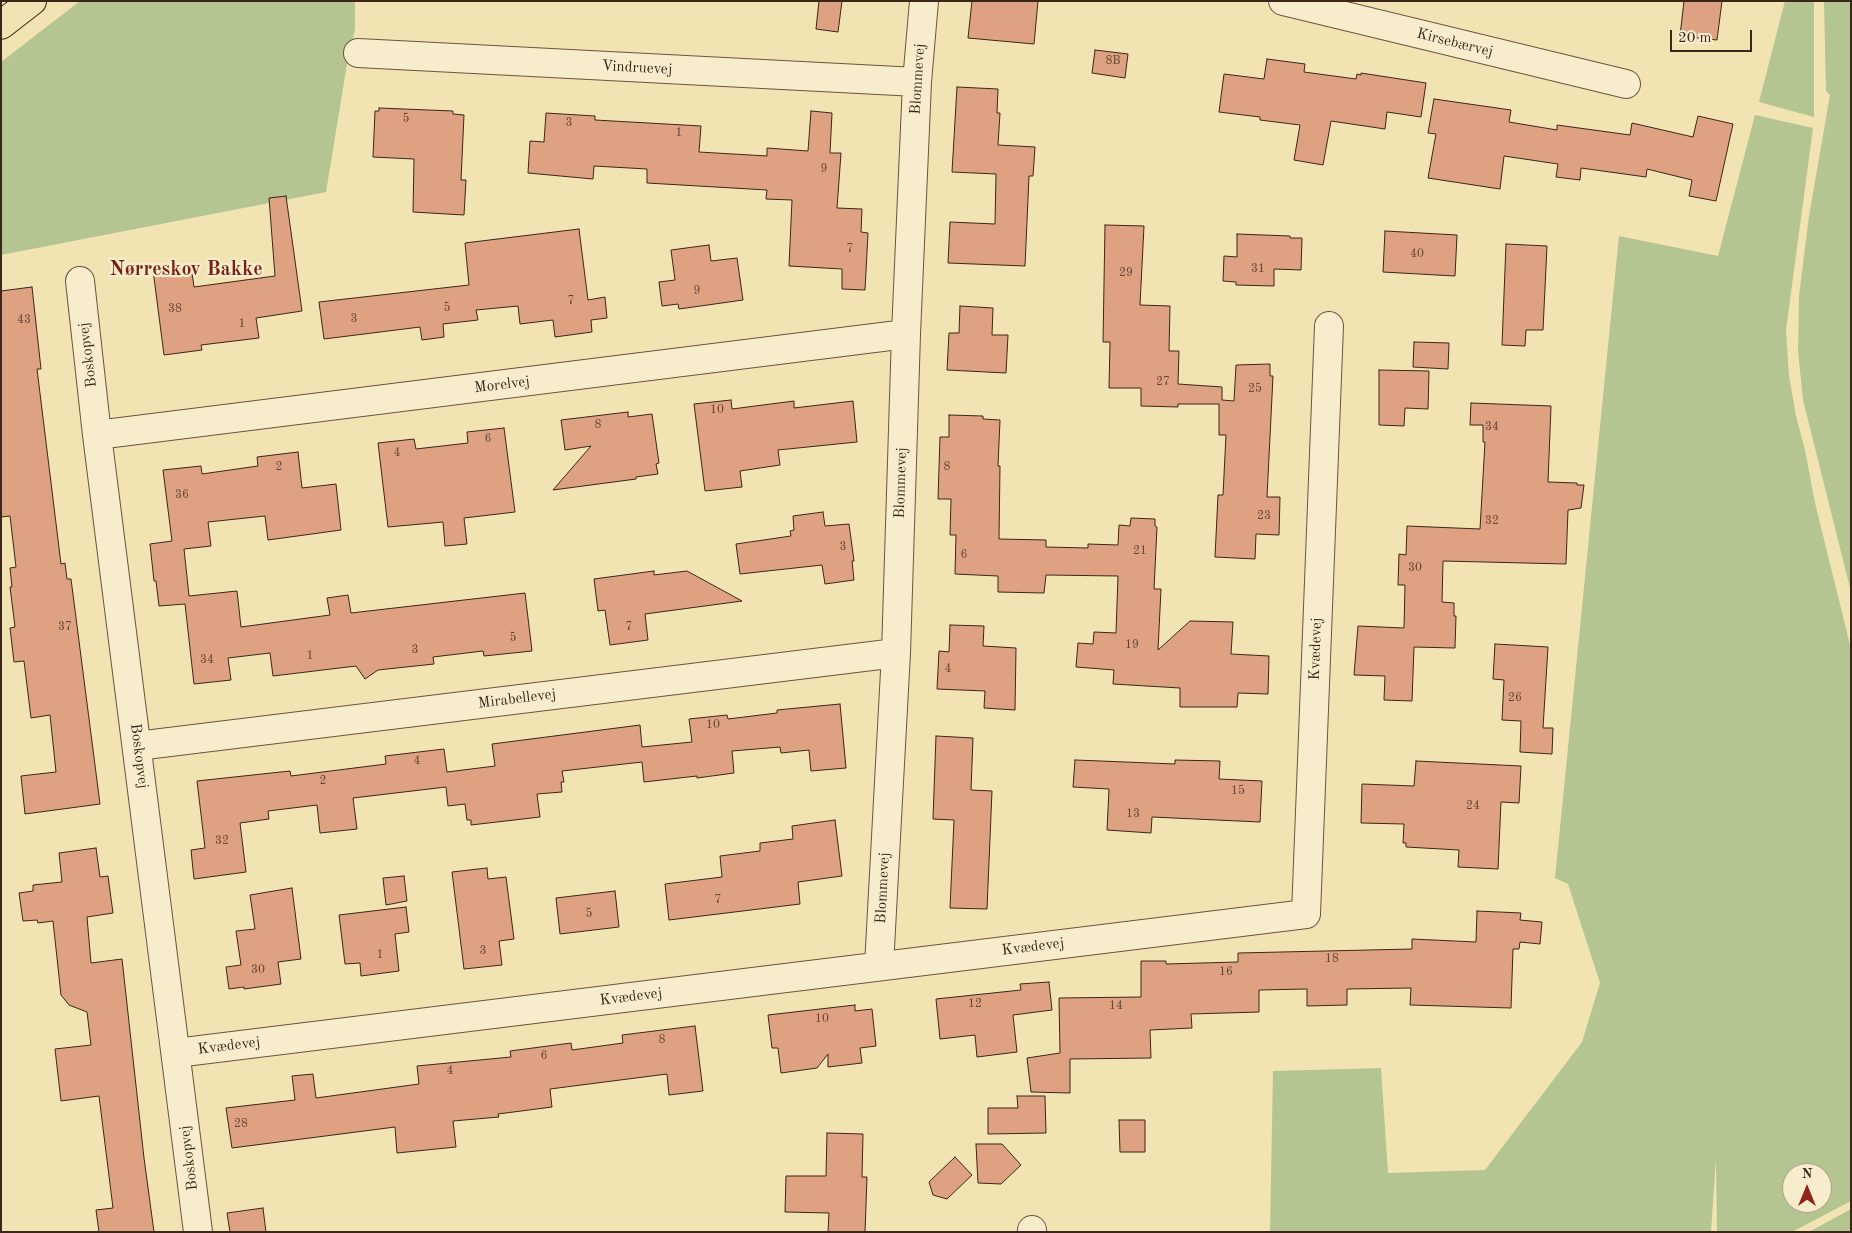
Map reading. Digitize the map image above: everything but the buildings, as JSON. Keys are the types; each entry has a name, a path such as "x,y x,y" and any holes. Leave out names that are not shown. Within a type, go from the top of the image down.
{"main road":[{"path":"1,25 32,1"}],"street":[{"name":"Blommevej","path":"879,966 896,653 916,82 924,1"},
{"name":"Kirsebærvej","path":"1283,1 1626,84"},
{"name":"Vindruevej","path":"358,53 916,82"},
{"name":"Boskopvej","path":"80,281 198,1232"},
{"name":"Kvædevej","path":"176,1053 1306,914 1329,326"},
{"name":"Morelvej","path":"98,435 906,334"},
{"name":"Mirabellevej","path":"138,746 896,653"}],"green space":[{"path":"80,1 355,1 355,29 348,58 326,192 1,255 1,62"},
{"path":"1785,1 1814,1 1814,117 1759,102"},
{"path":"1824,1 1851,1 1851,592 1803,400 1798,351 1799,296 1809,216 1830,95 1826,91"},
{"path":"1755,115 1813,128 1786,330 1789,376 1796,416 1851,649 1851,1201 1832,1211 1832,1163 1782,1163 1782,1213 1828,1213 1792,1232 1717,1232 1716,1158 1711,1232 1270,1232 1273,1071 1381,1068 1388,1173 1485,1170 1582,1042 1600,983 1568,884 1555,878 1619,236 1718,256"},
{"path":"1851,1209 1851,1232 1809,1232"}],"district":[{"name":"Nørreskov Bakke","path":"186,270"}]}
